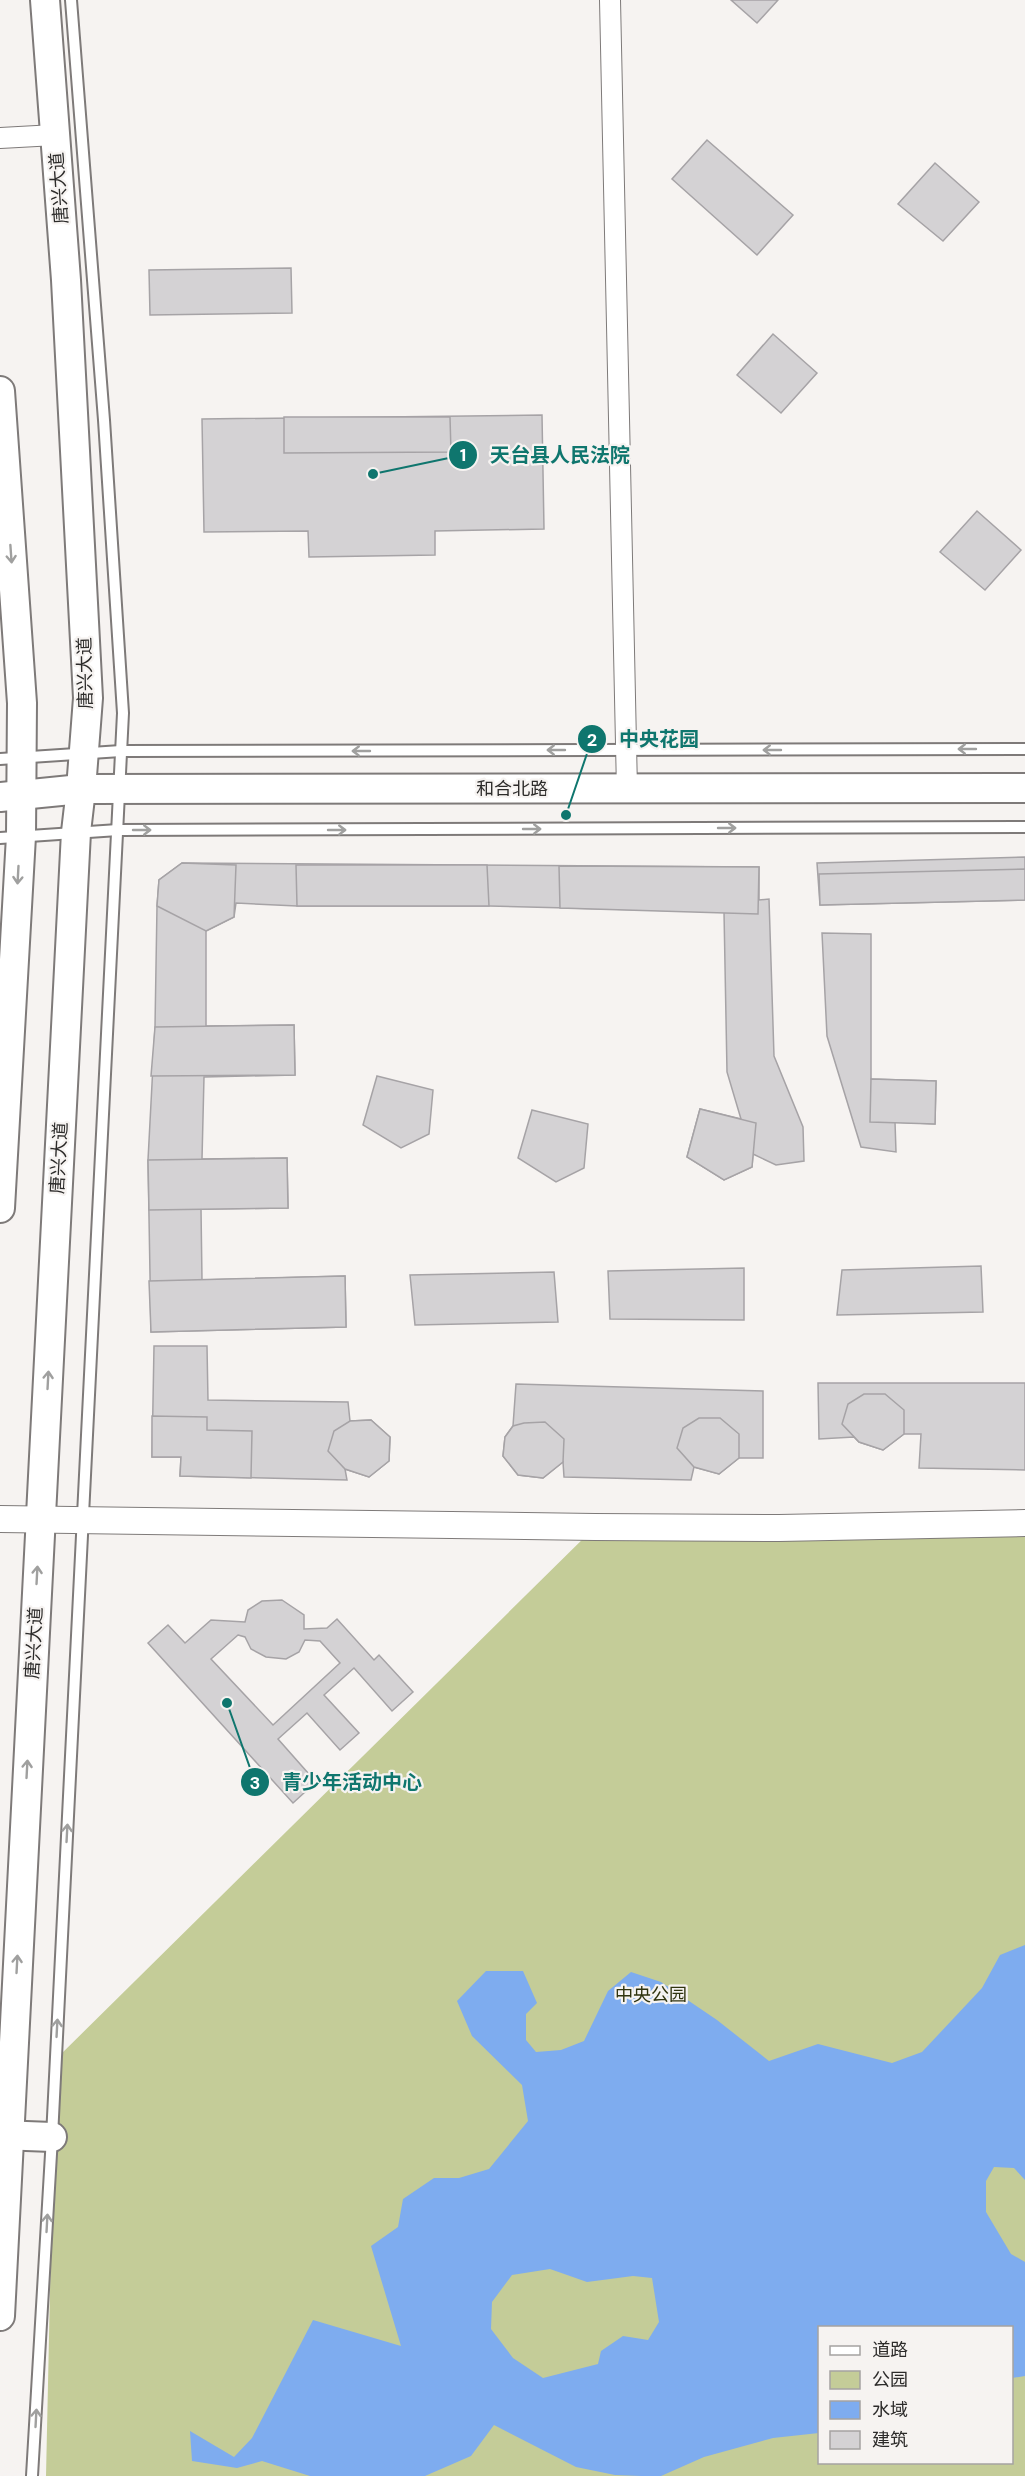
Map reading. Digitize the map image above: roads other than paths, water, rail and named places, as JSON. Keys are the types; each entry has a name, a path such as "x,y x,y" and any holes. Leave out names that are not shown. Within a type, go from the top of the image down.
{"main road":[{"name":"唐兴大道","path":"0,2316 4,2135 40,1520 76,832 88,698 66,280 45,0"},
{"path":"0,391 22,703 11,758 0,1208"},
{"name":"和合北路","path":"10,796 81,789 1025,788"},
{"path":"4,2135 52,2137"}],"street":[{"path":"610,0 624,750 627,790"},
{"path":"0,138 55,135"},
{"path":"0,1519 744,1528 1025,1523"}],"lane":[{"path":"32,2476 52,2137 123,714 71,0"},
{"path":"11,758 122,751 1025,749"},
{"path":"10,837 118,830 1025,827"}],"water":[{"path":"1025,1945 1025,2180 1014,2168 994,2167 986,2181 986,2212 1011,2254 1025,2262 1025,2376 1013,2378 1013,2326 818,2326 818,2433 773,2438 704,2457 661,2476 615,2475 576,2467 494,2425 471,2456 425,2476 310,2476 262,2461 237,2468 192,2461 190,2431 234,2457 252,2438 313,2320 401,2346 371,2246 398,2227 403,2199 434,2178 459,2178 489,2169 528,2121 522,2085 472,2036 457,2001 486,1971 523,1971 537,2003 526,2014 526,2040 536,2052 561,2050 584,2041 608,1991 631,1972 661,1982 717,2020 769,2061 818,2044 892,2063 922,2052 982,1988 1000,1955","holes":["550,2269 587,2282 633,2276 652,2278 659,2322 648,2340 623,2336 601,2351 598,2364 543,2378 513,2358 491,2329 492,2302 512,2275"]}],"place":[{"name":"天台县人民法院","path":"373,474"},
{"name":"中央花园","path":"566,815"},
{"name":"青少年活动中心","path":"227,1703"}],"park label":[{"name":"中央公园","path":"651,1995"}]}
